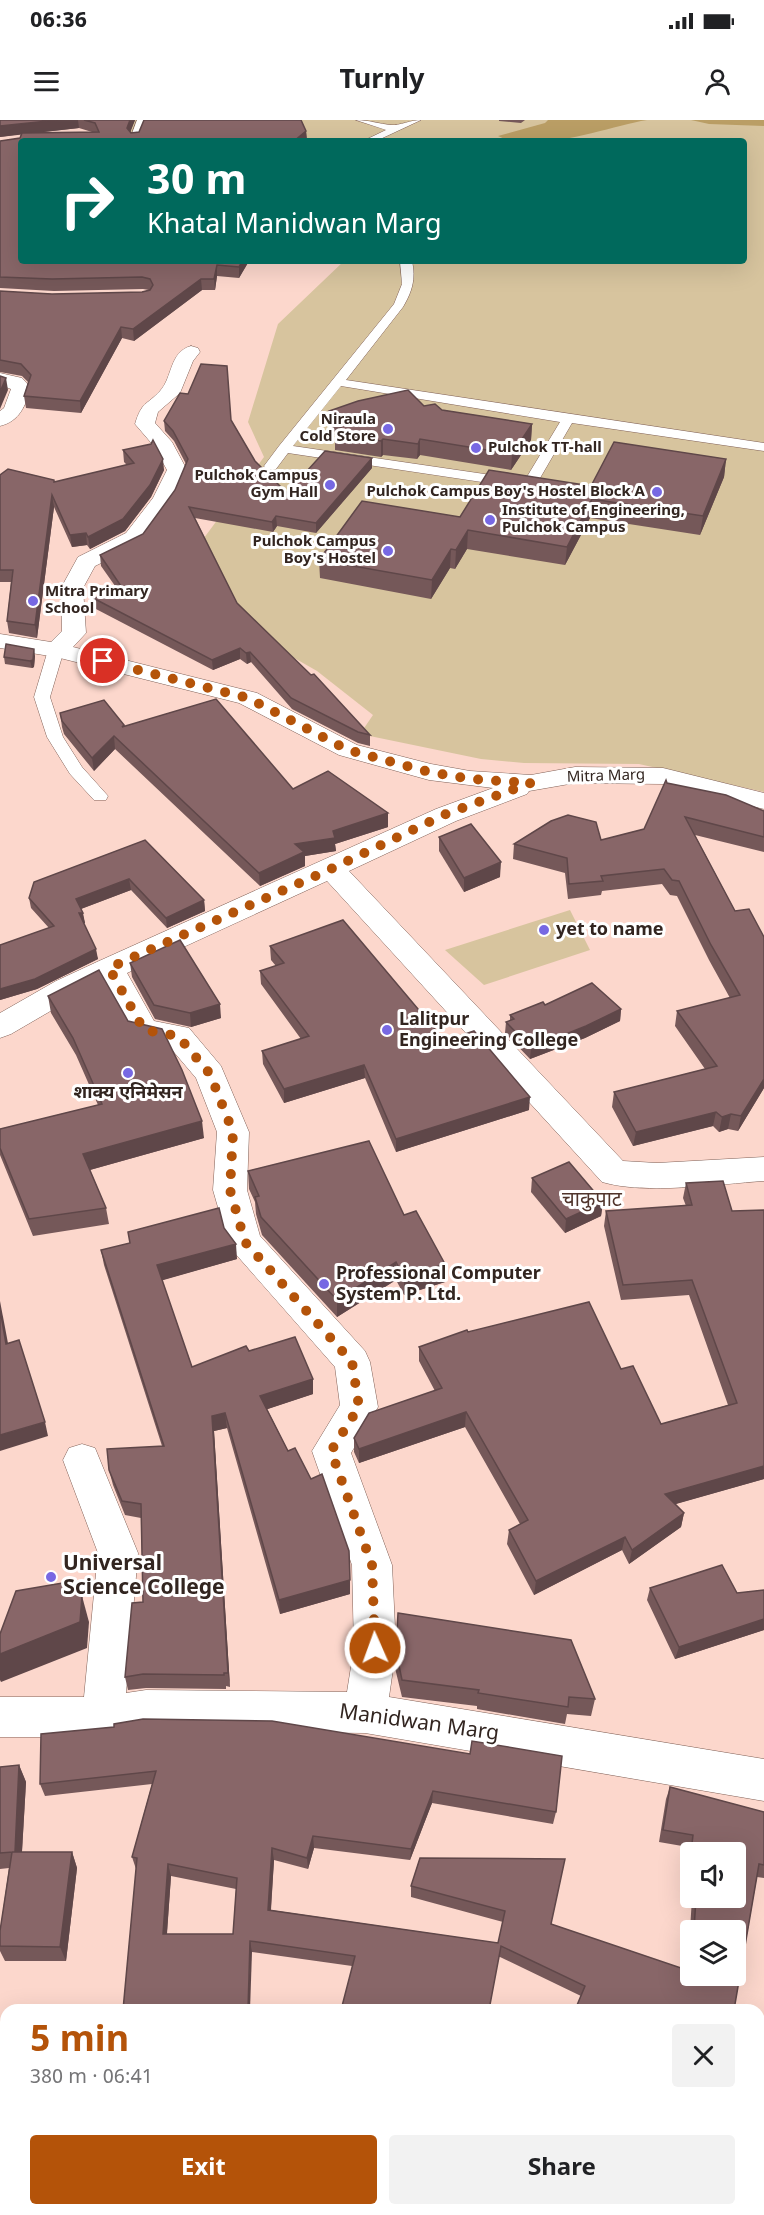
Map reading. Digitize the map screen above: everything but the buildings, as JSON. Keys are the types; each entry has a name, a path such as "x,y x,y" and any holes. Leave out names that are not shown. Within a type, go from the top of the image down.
{"street":[{"path":"56,651 74,633 72,588 86,562 134,538 164,499 177,470 162,442 145,424 149,410 170,393 184,359 191,352"},
{"path":"0,379 15,382 21,388 13,411 0,420"},
{"name":"Mitra Marg","path":"0,642 56,651 248,698 348,750 429,772 470,779 531,783 575,776 663,776 764,801"},
{"path":"0,1027 67,988 109,968 331,869 446,814 531,783"},
{"path":"331,869 614,1173 657,1175 764,1169"},
{"path":"109,968 144,1030 178,1036 210,1074 233,1132 230,1190 245,1242 352,1362 359,1407 331,1451 372,1565 375,1648 365,1713"},
{"path":"82,1460 118,1553 104,1717"},
{"name":"Manidwan Marg","path":"0,1717 104,1717 146,1710 365,1713 764,1780"}],"lane":[{"path":"135,138 142,120"},
{"path":"362,120 394,129"},
{"path":"374,138 416,120"},
{"path":"271,466 399,304 408,289 410,273 407,264"},
{"path":"336,382 764,447"},
{"path":"284,449 529,485 568,419"},
{"path":"56,651 42,696 55,737 76,770 100,796"}],"shaded area":[{"name":"Institute of Engineering, Pulchok Campus","path":"111,120 764,120 764,792 639,764 524,763 481,759 360,734 373,715 317,671 247,631 198,546 264,457 248,422 278,324 341,264 747,264 747,138 108,138"},
{"path":"548,120 647,120 571,138 504,138 498,136 545,123"},
{"path":"691,120 764,120 764,126 709,124"},
{"name":"yet to name","path":"570,910 590,950 484,985 445,950"}],"place":[{"name":"Niraula Cold Store","path":"388,429"},
{"name":"Pulchok TT-hall","path":"476,448"},
{"name":"Pulchok Campus Gym Hall","path":"330,485"},
{"name":"Pulchok Campus Boy's Hostel Block A","path":"657,492"},
{"name":"Institute of Engineering, Pulchok Campus","path":"490,520"},
{"name":"Pulchok Campus Boy's Hostel","path":"388,551"},
{"name":"Mitra Primary School","path":"33,601"},
{"name":"yet to name","path":"544,930"},
{"name":"Lalitpur Engineering College","path":"387,1030"},
{"name":"शाक्य एनिमेसन","path":"128,1073"},
{"name":"Professional Computer System P. Ltd.","path":"324,1284"},
{"name":"Universal Science College","path":"51,1577"}],"district":[{"name":"चाकुपाट","path":"592,1201"}],"route":[{"path":"103,661 248,698 348,750 429,772 470,779 531,783 446,814 331,869 109,968 144,1030 178,1036 210,1074 233,1132 230,1190 245,1242 352,1362 359,1407 331,1451 372,1565 375,1648"}]}
